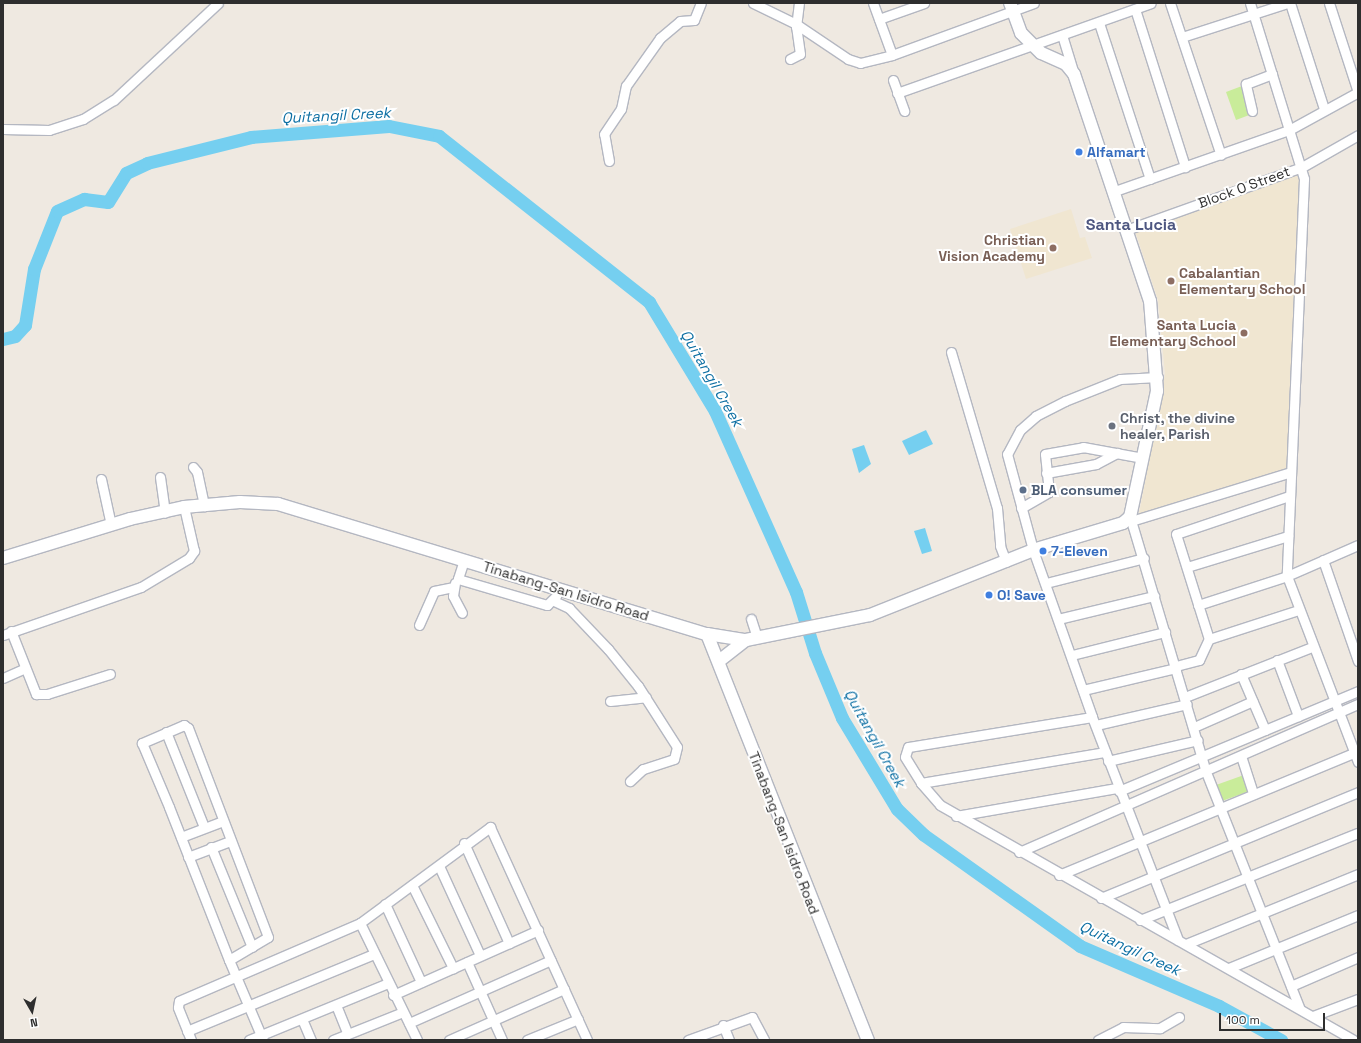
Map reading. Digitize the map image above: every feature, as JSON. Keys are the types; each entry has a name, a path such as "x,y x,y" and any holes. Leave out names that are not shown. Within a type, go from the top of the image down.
{"street":[{"path":"3,129 49,130 83,119 114,100 218,3"},
{"path":"609,161 604,134 621,109 626,86 660,38 680,21 694,20 701,3"},
{"path":"753,3 796,24 848,59 870,62 892,55 1012,7 1034,3"},
{"path":"790,59 800,54 796,24 799,3"},
{"path":"873,3 892,55"},
{"path":"879,19 924,3"},
{"path":"897,92 1099,23 1151,3"},
{"path":"1170,3 1221,155"},
{"path":"1250,3 1289,130 1302,166 1287,576 1332,702 1358,762"},
{"path":"1182,37 1287,3"},
{"path":"1290,3 1324,109"},
{"path":"1112,192 1289,130 1324,109 1358,92 1330,3"},
{"path":"1012,7 1021,33 1033,46 1066,64 1074,74"},
{"path":"1135,8 1185,167"},
{"path":"1099,23 1150,179"},
{"path":"1062,35 1112,192 1150,301 1158,377 1131,519 1198,740 1206,772 1236,843 1299,1007"},
{"path":"1252,111 1246,84 1272,74"},
{"path":"893,80 904,111"},
{"name":"Block O Street","path":"1126,230 1302,166 1358,135"},
{"path":"951,352 997,508 1000,546 1006,562"},
{"path":"1158,377 1106,383 1036,416 1020,430 1008,454 1033,550 1072,655 1118,790 1165,910 1182,942"},
{"path":"1021,508 1049,492 1045,454 1082,447 1143,458"},
{"path":"1046,473 1096,464 1117,453"},
{"path":"193,467 197,472 204,506"},
{"path":"707,634 752,639 790,633 878,612 1033,550 1123,523 1131,519 1291,472"},
{"path":"160,477 165,513"},
{"path":"100,479 111,524"},
{"path":"1083,690 1199,660 1209,639 1177,539 1180,530 1289,496"},
{"name":"Tinabang-San Isidro Road","path":"3,558 111,524 165,513 184,507 240,502 278,504 707,634 719,661 868,1040"},
{"path":"110,674 44,695 33,692 25,668 7,633 136,589 189,558 194,551 184,507"},
{"path":"1187,567 1288,536"},
{"path":"1198,605 1287,576 1358,547"},
{"path":"1046,583 1144,558"},
{"path":"462,612 453,596 453,587 458,579 464,560"},
{"path":"1323,560 1358,661"},
{"path":"458,579 547,604 554,601 559,589"},
{"path":"419,625 434,591 453,587"},
{"path":"1058,619 1154,596"},
{"path":"554,601 581,619 646,697 677,746 678,756 643,769 630,781"},
{"path":"1209,639 1298,610"},
{"path":"751,619 752,639"},
{"path":"1072,655 1165,632"},
{"path":"719,661 752,639"},
{"path":"1312,647 1241,674 1186,700 1094,721 908,747 905,757 921,784 940,805 956,816 1059,875 1299,1007 1352,1040"},
{"path":"1277,660 1298,716"},
{"path":"3,678 25,668"},
{"path":"1241,674 1265,730"},
{"path":"956,816 1118,790 1202,758 1358,691"},
{"path":"610,700 646,697"},
{"path":"1194,727 1253,701"},
{"path":"1019,852 1124,805 1206,772 1358,704"},
{"path":"230,960 268,937 188,728 184,725 142,743 236,977 262,1038"},
{"path":"166,732 204,827"},
{"path":"921,784 1107,756 1198,740"},
{"path":"1059,875 1138,840 1354,753"},
{"path":"1241,756 1253,794"},
{"path":"1101,898 1358,792"},
{"path":"181,837 223,821"},
{"path":"374,954 249,1006 189,1036 178,1007 179,1001 360,923 439,866 464,843 487,828 494,830 587,1040"},
{"path":"1140,920 1249,879 1358,833"},
{"path":"188,857 230,841"},
{"path":"464,843 509,943"},
{"path":"211,847 252,947"},
{"path":"439,866 480,955"},
{"path":"1182,942 1262,914 1358,874"},
{"path":"412,885 452,968"},
{"path":"385,904 421,982"},
{"path":"1229,968 1358,915"},
{"path":"360,923 393,995 417,1040"},
{"path":"393,995 538,930"},
{"path":"1291,986 1358,957"},
{"path":"409,1024 479,990 551,960"},
{"path":"467,962 502,1040"},
{"path":"249,1040 262,1038 302,1019 388,983"},
{"path":"448,1040 493,1019 564,990"},
{"path":"1313,1016 1358,999"},
{"path":"336,1005 348,1034"},
{"path":"333,1040 403,1012"},
{"path":"691,1039 723,1025 752,1017 764,1040"},
{"path":"1098,1040 1123,1027 1160,1028 1179,1017"},
{"path":"302,1019 311,1040"},
{"path":"527,1040 578,1019"},
{"path":"723,1025 729,1040"}],"shaded area":[{"path":"1301,170 1288,471 1139,514 1165,374 1158,300 1134,228"},
{"name":"Christian Vision Academy","path":"1071,209 1080,238 1085,237 1092,258 1026,279 1010,229"}],"green space":[{"path":"1242,86 1252,114 1236,120 1226,92"},
{"path":"1244,775 1250,791 1222,801 1216,785"}],"water":[{"path":"926,430 933,444 909,455 902,441"},
{"path":"864,445 871,464 859,473 852,449"},
{"path":"925,528 932,551 922,554 914,531"}],"waterway":[{"name":"Quitangil Creek","path":"3,339 15,336 25,325 34,269 57,211 84,199 108,202 126,173 147,163 251,137 389,126 439,136 649,302 715,411 796,592 815,653 842,718 897,809 924,835 1080,946 1219,1006 1281,1040"}],"place":[{"name":"Alfamart","path":"1079,152"},
{"name":"Christian Vision Academy","path":"1053,248"},
{"name":"Cabalantian Elementary School","path":"1171,281"},
{"name":"Santa Lucia Elementary School","path":"1244,333"},
{"name":"Christ, the divine healer, Parish","path":"1112,426"},
{"name":"BLA consumer","path":"1023,490"},
{"name":"7-Eleven","path":"1043,551"},
{"name":"O! Save","path":"989,595"}],"district":[{"name":"Santa Lucia","path":"1131,225"}]}
